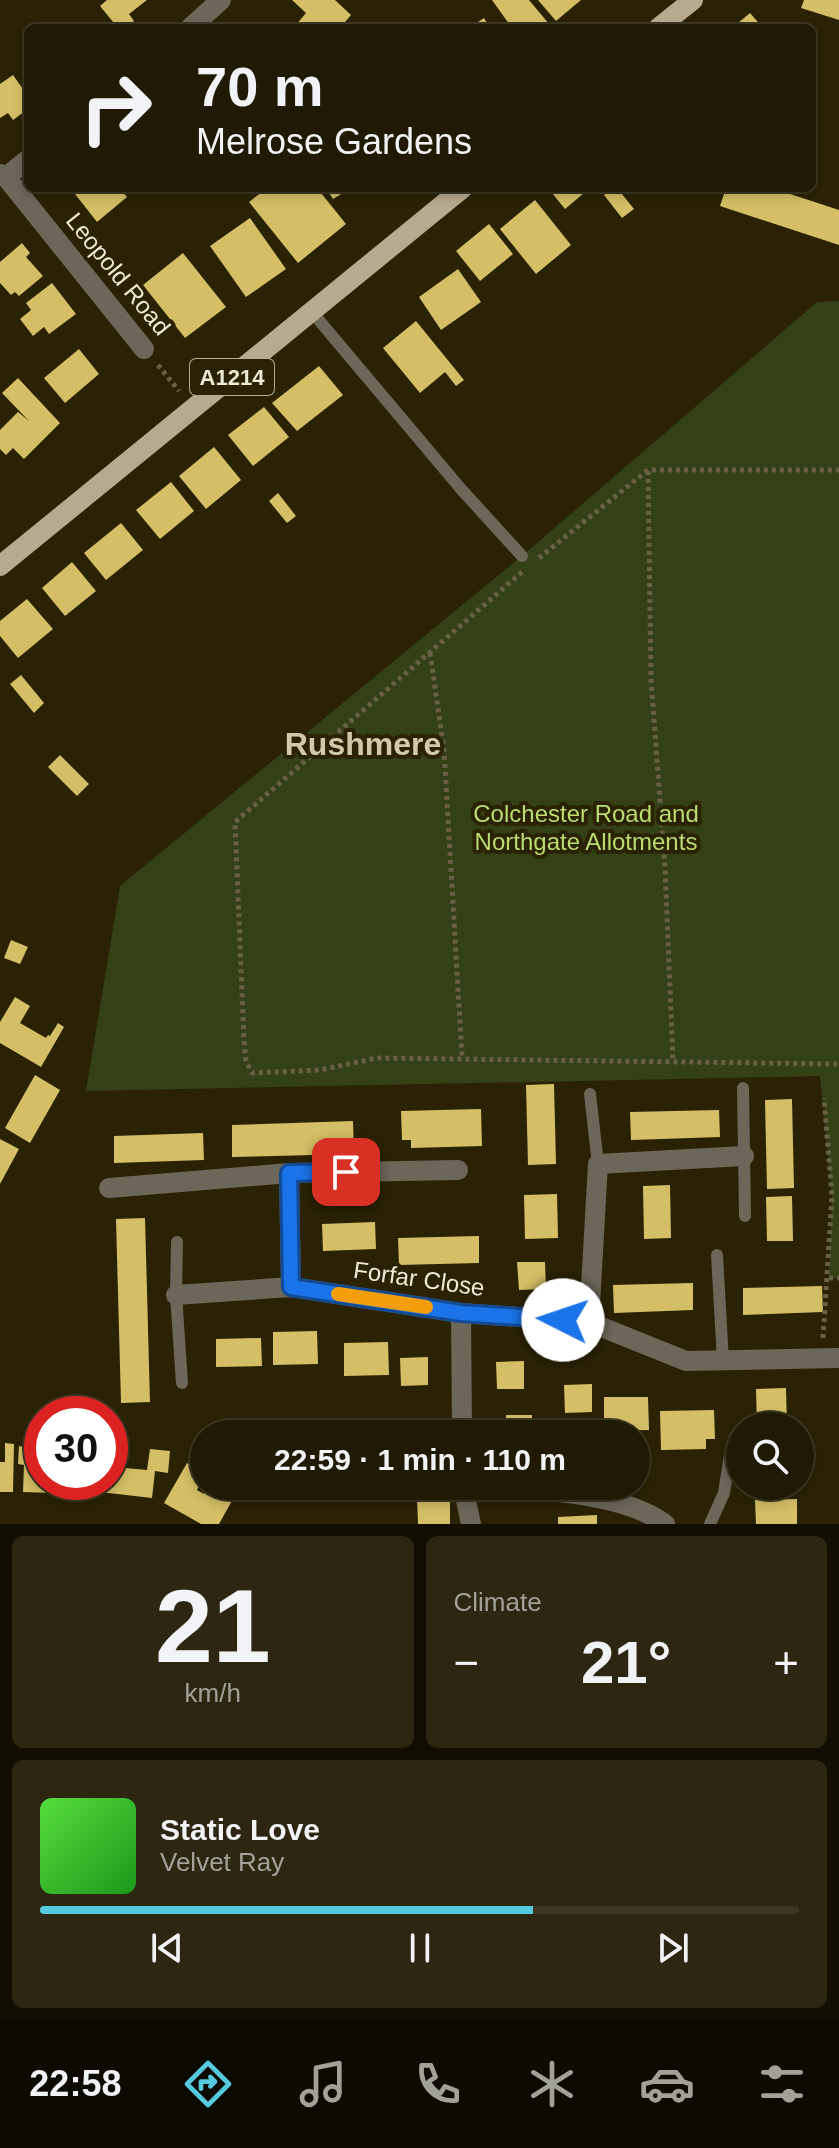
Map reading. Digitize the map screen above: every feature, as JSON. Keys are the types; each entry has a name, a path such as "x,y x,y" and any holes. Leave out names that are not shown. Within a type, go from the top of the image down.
{"main road":[{"path":"663,24 693,0"},
{"name":"A1214","path":"0,566 458,192"}],"street":[{"path":"194,24 221,0"},
{"path":"3,176 24,162"},
{"name":"Leopold Road","path":"3,176 144,349"},
{"path":"589,1322 598,1164 744,1156"},
{"path":"109,1188 289,1173 458,1170"},
{"path":"289,1173 291,1287"},
{"name":"Forfar Close","path":"176,1295 291,1287 461,1313 589,1322 686,1361 830,1358"},
{"path":"461,1313 462,1420"},
{"path":"466,1500 471,1524"},
{"path":"598,1500 647,1511 665,1524"}],"lane":[{"path":"312,312 461,489 522,556"},
{"path":"743,1088 745,1216"},
{"path":"590,1094 598,1164"},
{"path":"177,1242 176,1295 182,1383"},
{"path":"717,1255 723,1361"},
{"path":"710,1524 724,1493 726,1480"}],"path":[{"name":"Leopold Road","path":"144,349 194,408"},
{"path":"839,470 648,470 527,567 235,822 244,1041 246,1061 252,1073 320,1070 377,1058 839,1064"},
{"path":"648,470 651,679 665,868 673,1061"},
{"path":"430,652 444,750 462,1057"},
{"path":"824,1098 832,1196 830,1358"},
{"path":"829,1278 839,1278"}],"green space":[{"name":"Colchester Road and Northgate Allotments","path":"839,301 839,1278 829,1278 832,1196 820,1076 86,1091 120,886 522,556 817,302"}],"building":[{"path":"107,0 147,0 129,14 134,21 131,24 115,24 100,6"},
{"path":"292,0 335,0 351,15 343,24 297,24 306,13"},
{"path":"492,0 529,0 549,24 509,24"},
{"path":"538,0 581,0 556,21"},
{"path":"804,0 839,0 839,20 801,8"},
{"path":"750,13 760,24 737,24"},
{"path":"13,75 24,90 24,112 13,120 8,113 0,118 0,84"},
{"path":"123,192 127,197 97,222 75,194"},
{"path":"262,192 320,192 346,224 298,263 249,202"},
{"path":"329,192 344,192 333,199"},
{"path":"551,192 585,192 565,209"},
{"path":"620,192 634,209 622,218 604,195"},
{"path":"725,192 784,192 839,210 839,245 720,206"},
{"path":"535,200 571,245 536,274 500,229"},
{"path":"250,218 286,269 246,297 210,246"},
{"path":"489,224 513,254 480,281 456,251"},
{"path":"22,243 30,253 26,257 43,276 19,296 15,292 11,295 0,283 0,262"},
{"path":"183,253 226,307 185,338 143,285"},
{"path":"458,269 481,302 441,330 419,297"},
{"path":"52,283 76,314 49,334 44,327 33,336 20,319 31,310 26,303"},
{"path":"416,321 464,380 456,386 445,372 420,393 383,348"},
{"path":"79,349 99,374 65,403 44,378"},
{"path":"319,366 343,395 297,431 272,403"},
{"path":"18,378 60,423 24,459 13,448 6,455 0,449 0,430 18,412 29,421 2,393"},
{"path":"264,407 289,437 253,466 228,435"},
{"path":"214,447 241,480 206,509 179,476"},
{"path":"171,482 194,511 160,539 136,510"},
{"path":"278,493 296,516 287,523 269,501"},
{"path":"121,523 143,550 106,580 84,553"},
{"path":"72,562 96,591 65,616 42,588"},
{"path":"27,599 53,629 18,658 0,636 0,621"},
{"path":"21,675 44,703 34,713 10,684"},
{"path":"60,755 89,784 77,796 48,767"},
{"path":"11,940 28,947 20,964 4,958"},
{"path":"15,997 30,1006 20,1023 46,1038 58,1023 64,1027 41,1067 0,1043 0,1022"},
{"path":"35,1075 60,1090 30,1143 5,1128"},
{"path":"554,1084 556,1164 528,1165 526,1085"},
{"path":"792,1099 794,1188 767,1189 765,1100"},
{"path":"481,1109 482,1146 411,1148 411,1140 402,1140 401,1111"},
{"path":"719,1110 720,1137 631,1140 630,1112"},
{"path":"353,1121 354,1154 232,1157 232,1125"},
{"path":"203,1133 204,1160 114,1163 114,1136"},
{"path":"0,1139 19,1149 0,1184"},
{"path":"670,1185 671,1238 644,1239 643,1186"},
{"path":"557,1194 558,1238 525,1239 524,1195"},
{"path":"792,1196 793,1241 767,1241 766,1197"},
{"path":"145,1218 150,1402 128,1403 128,1396 121,1396 116,1219"},
{"path":"375,1222 376,1249 323,1251 322,1224"},
{"path":"479,1236 479,1263 399,1265 398,1238"},
{"path":"517,1262 545,1262 546,1289 519,1290"},
{"path":"693,1283 693,1310 614,1313 613,1285"},
{"path":"822,1286 823,1312 743,1315 743,1288"},
{"path":"317,1331 318,1364 273,1365 273,1332"},
{"path":"261,1338 262,1366 216,1367 216,1339"},
{"path":"388,1342 389,1375 344,1376 344,1343"},
{"path":"428,1357 428,1385 401,1386 400,1358"},
{"path":"524,1361 524,1389 497,1389 496,1362"},
{"path":"592,1384 592,1412 565,1413 564,1385"},
{"path":"786,1388 787,1412 757,1412 756,1389"},
{"path":"604,1397 648,1397 649,1420 604,1420"},
{"path":"714,1410 715,1439 706,1439 706,1449 661,1450 660,1411"},
{"path":"506,1415 532,1415 532,1420 506,1420"},
{"path":"5,1443 14,1444 13,1492 0,1492 0,1462 5,1462"},
{"path":"19,1446 24,1447 24,1465 18,1464"},
{"path":"150,1449 170,1451 168,1473 155,1471 152,1498 128,1495 128,1468 147,1470"},
{"path":"187,1463 190,1465 190,1500 232,1500 219,1524 201,1524 164,1503"},
{"path":"417,1500 450,1500 450,1524 418,1524"},
{"path":"755,1500 797,1500 797,1524 756,1524"},
{"path":"597,1515 597,1524 558,1524 558,1517"}],"slow traffic":[{"path":"338,1294 426,1307"}],"district":[{"name":"Rushmere","path":"363,744"}],"route":[{"path":"346,1172 289,1173 291,1287 461,1313 563,1320"}]}
